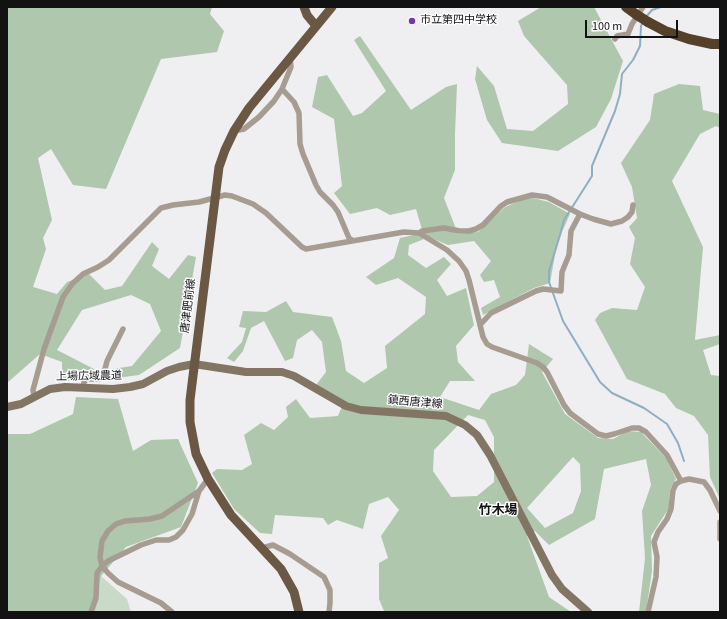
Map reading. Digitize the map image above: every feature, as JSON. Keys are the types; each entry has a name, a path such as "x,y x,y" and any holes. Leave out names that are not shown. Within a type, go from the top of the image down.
{"highway":[{"path":"626,7 648,22 665,31 689,39 712,44 720,44"}],"main road":[{"path":"304,7 307,15 316,26"},
{"name":"唐津肥前線","path":"299,612 294,592 281,569 231,515 208,480 196,454 190,422 190,400 219,167 225,150 234,131 249,108 332,7"},
{"name":"上場広域農道","path":"7,407 21,404 50,389 65,387 114,389 130,388 144,384 167,371 194,364"},
{"name":"鎮西唐津線","path":"194,364 246,372 282,372 294,376 346,406 361,410 446,416 465,425 477,435 490,455 552,575 562,589 588,612"}],"street":[{"path":"615,39 617,36 628,34 632,24 643,7"},
{"path":"234,131 244,129 259,117 274,101 282,89 291,67 290,57"},
{"path":"282,89 294,102 298,113 300,144 308,169 320,192 333,204 338,212 349,238 352,240"},
{"path":"34,396 33,390 44,349 63,297 72,284 83,274 109,260 161,208 199,202 225,195 232,196 253,204 266,213 302,247 306,248 404,232 419,233 422,231 444,228 468,231 483,225 501,206 507,202 532,195 547,197 578,213 611,224 622,222 628,217 632,212 633,205"},
{"path":"480,325 491,313 536,291 543,289 561,291 562,272 569,255 571,231 578,213"},
{"path":"419,233 454,256 466,271 483,337 487,344 537,362 547,372 564,405 570,413 598,434 606,436 632,428 640,428 646,432 668,455 677,476 681,481"},
{"path":"83,388 84,382 87,379 99,379 103,377 107,361 123,329"},
{"path":"648,612 656,577 654,542 658,532 667,520 671,509 673,490 676,484 689,479 704,482 710,490 720,510"},
{"path":"172,612 161,603 118,582 102,566 100,557 102,541 108,531 116,524 162,516 199,491 208,480"},
{"path":"91,612 96,598 97,573 102,566 108,561 141,545 156,540 169,540 176,537 183,530 192,514 199,491"},
{"path":"720,522 720,539"},
{"path":"262,548 273,545 290,554 324,577 330,590 329,612"}],"green space":[{"path":"7,7 212,7 210,14 224,31 217,52 161,59 106,189 73,185 51,149 38,158 52,220 43,238 46,249 33,287 57,294 67,282 89,274 105,290 122,286 152,242 159,249 152,266 169,279 188,255 196,257 180,348 139,375 109,379 112,369 132,366 161,331 150,304 131,295 82,310 57,350 94,369 89,381 62,381 62,362 40,354 7,383"},
{"path":"541,7 594,7 623,61 611,99 596,127 558,151 502,143 487,120 475,79 477,66 494,86 507,129 533,131 568,104 567,85 524,36 518,21"},
{"path":"360,36 411,110 446,87 457,84 455,170 444,198 458,234 478,232 505,207 529,197 549,202 570,214 557,243 550,283 534,288 483,315 481,308 500,297 494,280 484,282 480,275 491,261 474,241 448,245 429,237 409,245 408,255 426,268 444,257 451,264 437,280 447,296 466,288 474,325 456,346 458,362 475,381 450,381 440,397 479,410 491,394 516,385 525,375 529,344 553,359 542,372 565,414 598,438 613,439 628,431 641,432 666,458 676,479 670,489 669,508 651,536 652,571 646,612 639,612 645,558 642,511 651,485 646,459 604,469 595,519 549,545 535,531 527,536 549,597 571,612 383,612 384,611 379,599 379,563 388,558 381,536 399,510 388,497 369,504 363,529 337,520 328,525 323,518 275,515 272,534 260,533 234,509 212,473 217,469 242,470 252,464 244,435 261,423 274,430 288,417 286,407 296,399 310,418 338,416 343,404 316,385 326,372 322,342 312,330 297,340 293,358 285,361 264,321 251,328 243,351 234,362 227,358 242,342 246,328 239,327 243,311 266,312 286,301 293,312 332,317 341,341 346,371 364,383 387,368 385,346 425,314 426,297 398,278 376,285 366,277 394,258 400,238 423,233 416,209 390,215 377,208 350,214 334,193 342,186 334,119 312,107 318,77 327,75 353,116 362,113 386,91 354,40","holes":["468,415 485,420 494,437 494,482 477,496 451,497 433,471 434,450","573,457 580,464 581,491 573,513 545,528 527,508"]},
{"path":"679,84 700,86 703,110 720,114 720,128 716,126 700,134 672,181 703,247 695,340 720,335 720,344 703,350 711,375 720,376 720,499 710,477 708,435 694,416 676,408 665,394 627,379 595,320 600,313 612,308 637,310 645,287 630,264 635,238 629,227 637,218 632,187 621,163 650,120 654,94"},
{"path":"76,397 118,399 133,451 151,440 178,439 198,483 181,527 126,547 101,576 94,612 7,612 7,434 30,434 73,414"},
{"path":"101,576 127,599 131,612 94,612"}],"waterway":[{"path":"646,17 652,10 661,7"},
{"path":"643,22 641,26 640,46 633,60 622,74 620,94 615,111 592,166 592,176 564,220 549,271 549,282 563,321 600,382 612,393 644,408 667,424 678,443 684,461"}],"place":[{"name":"市立第四中学校","path":"412,21"}],"district":[{"name":"竹木場","path":"498,511"}]}
